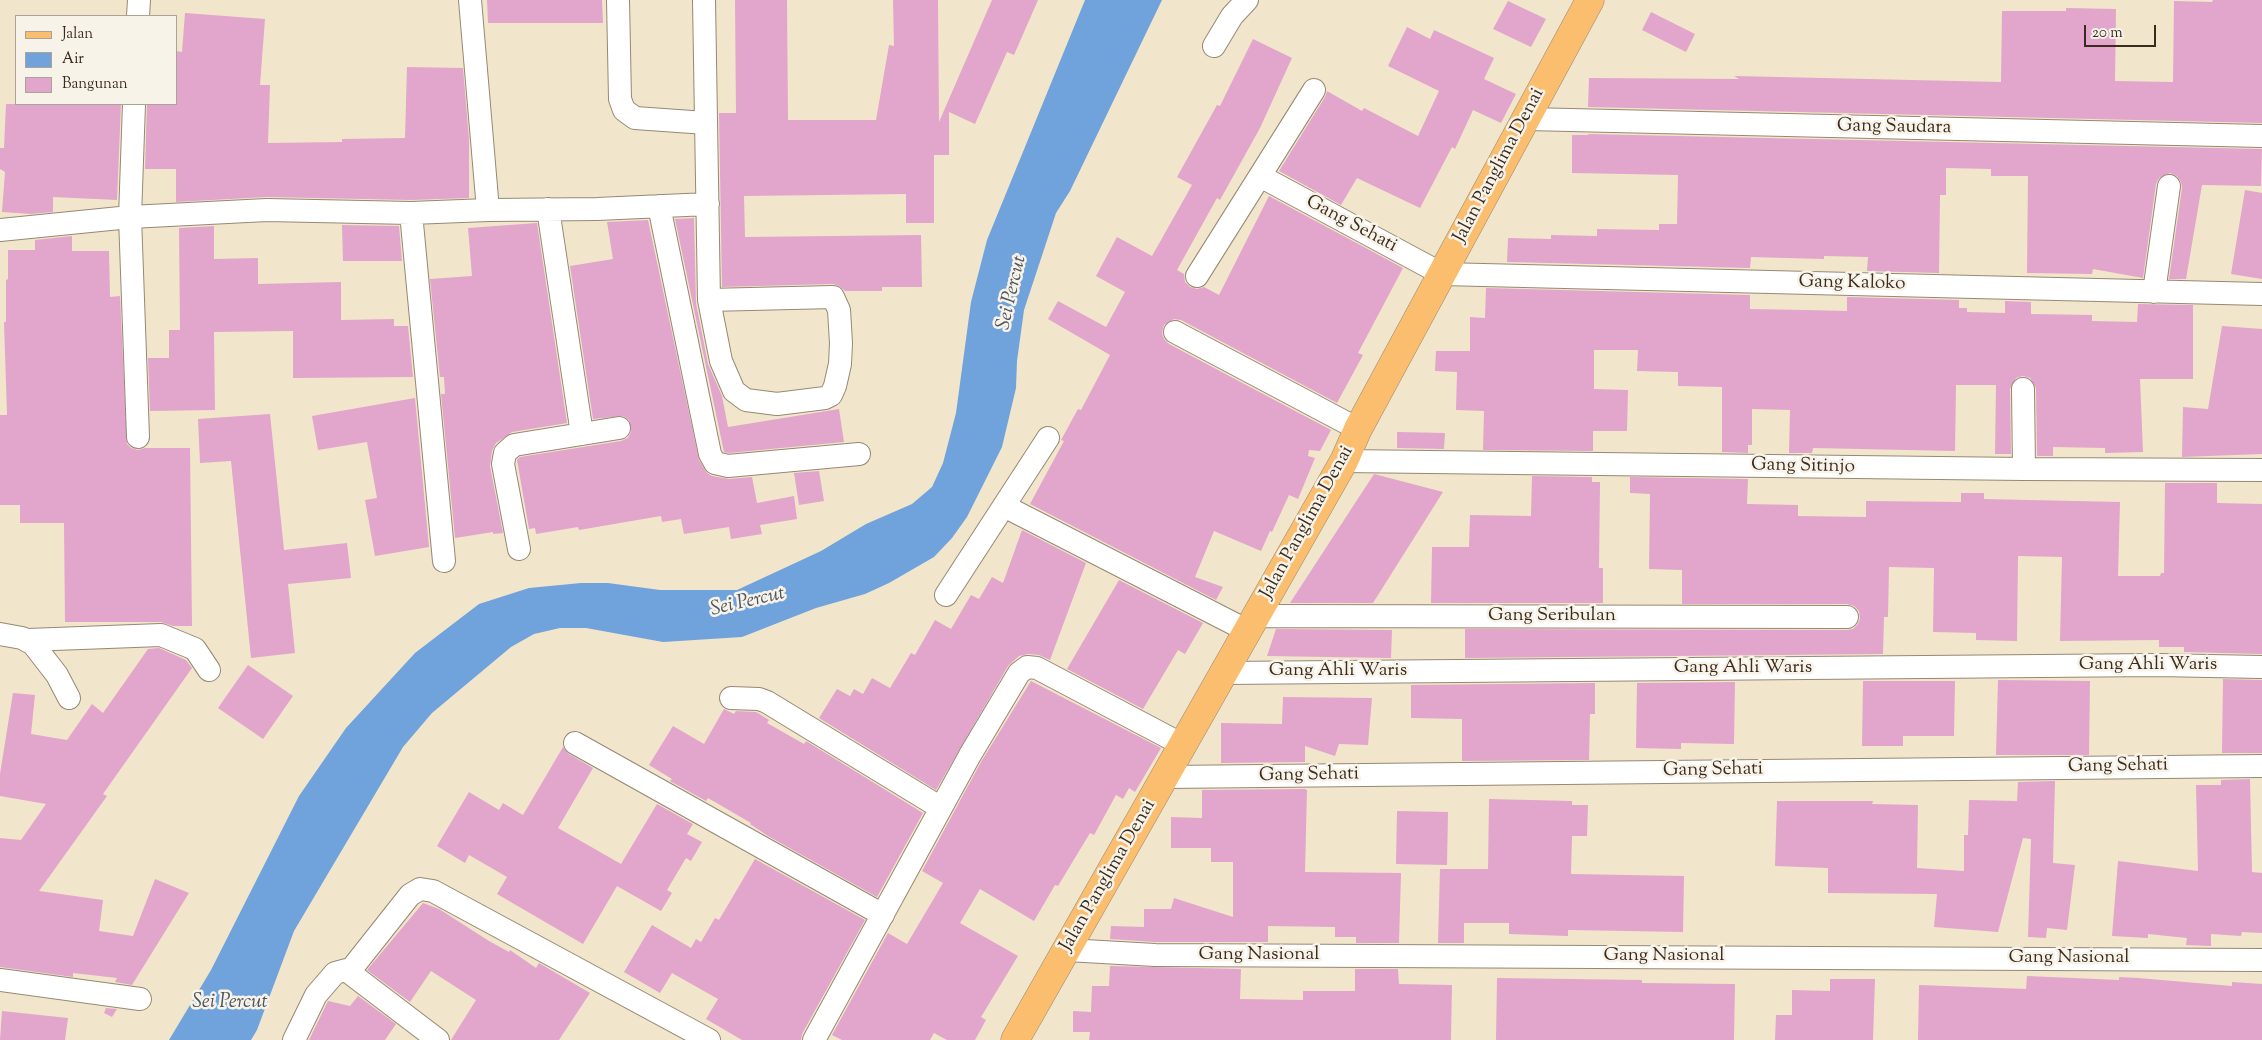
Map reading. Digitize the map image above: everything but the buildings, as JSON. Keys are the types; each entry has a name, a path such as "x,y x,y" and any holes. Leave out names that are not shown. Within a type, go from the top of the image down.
{"main road":[{"name":"Jalan Panglima Denai","path":"1015,1040 1344,462 1358,429 1590,0"}],"street":[{"path":"138,15 139,0"},
{"path":"470,0 488,210"},
{"path":"618,0 620,99 624,110 634,118 706,123"},
{"path":"704,0 709,300 721,361 734,391 746,400 777,404 824,398 830,395 835,386 840,364 841,343 839,310 833,297 709,300"},
{"path":"1214,46 1232,16 1247,0"},
{"path":"1197,276 1314,90"},
{"path":"134,105 130,217 138,436"},
{"name":"Gang Saudara","path":"1527,119 2262,136"},
{"name":"Gang Sehati","path":"1260,176 1442,274"},
{"path":"2154,292 2169,186"},
{"path":"0,230 130,217 267,210 411,212 708,204"},
{"path":"659,206 710,454 715,464 728,466 859,454"},
{"path":"548,209 582,434"},
{"path":"411,212 444,561"},
{"name":"Gang Kaloko","path":"1442,274 2262,294"},
{"path":"1175,332 1358,429"},
{"path":"2023,389 2024,470"},
{"path":"519,548 503,464 505,453 514,445 619,428"},
{"path":"946,595 1048,438"},
{"name":"Gang Sitinjo","path":"1344,462 2024,470 2262,470"},
{"path":"1004,506 1252,624"},
{"name":"Gang Seribulan","path":"1252,624 1847,617"},
{"path":"0,634 28,640 161,635 195,648 209,670"},
{"path":"28,640 34,644 57,675 69,698"},
{"name":"Gang Ahli Waris","path":"1224,673 2156,665 2262,667"},
{"path":"814,1040 941,808 1019,673 1027,667 1037,668 1183,745"},
{"path":"731,698 759,699 767,702 941,808"},
{"path":"575,743 883,915"},
{"name":"Gang Sehati","path":"1165,777 2262,766"},
{"path":"349,972 410,896 420,889 433,891 709,1040"},
{"name":"Gang Nasional","path":"1067,950 1155,955 2262,960"},
{"path":"294,1040 316,995 335,973 346,970 438,1040"},
{"path":"0,980 140,999"}],"water":[{"name":"Sei Percut","path":"1085,0 1162,0 1070,191 1056,213 1024,310 1017,361 1016,388 1002,447 967,517 952,538 934,557 889,583 865,594 816,608 742,637 663,642 586,628 560,628 534,634 511,647 432,713 403,747 294,931 257,1030 251,1040 169,1040 211,970 299,796 346,728 415,653 479,604 529,588 581,583 608,583 660,590 737,590 821,551 866,524 912,504 932,487 943,463 956,413 971,302 987,240"}]}
